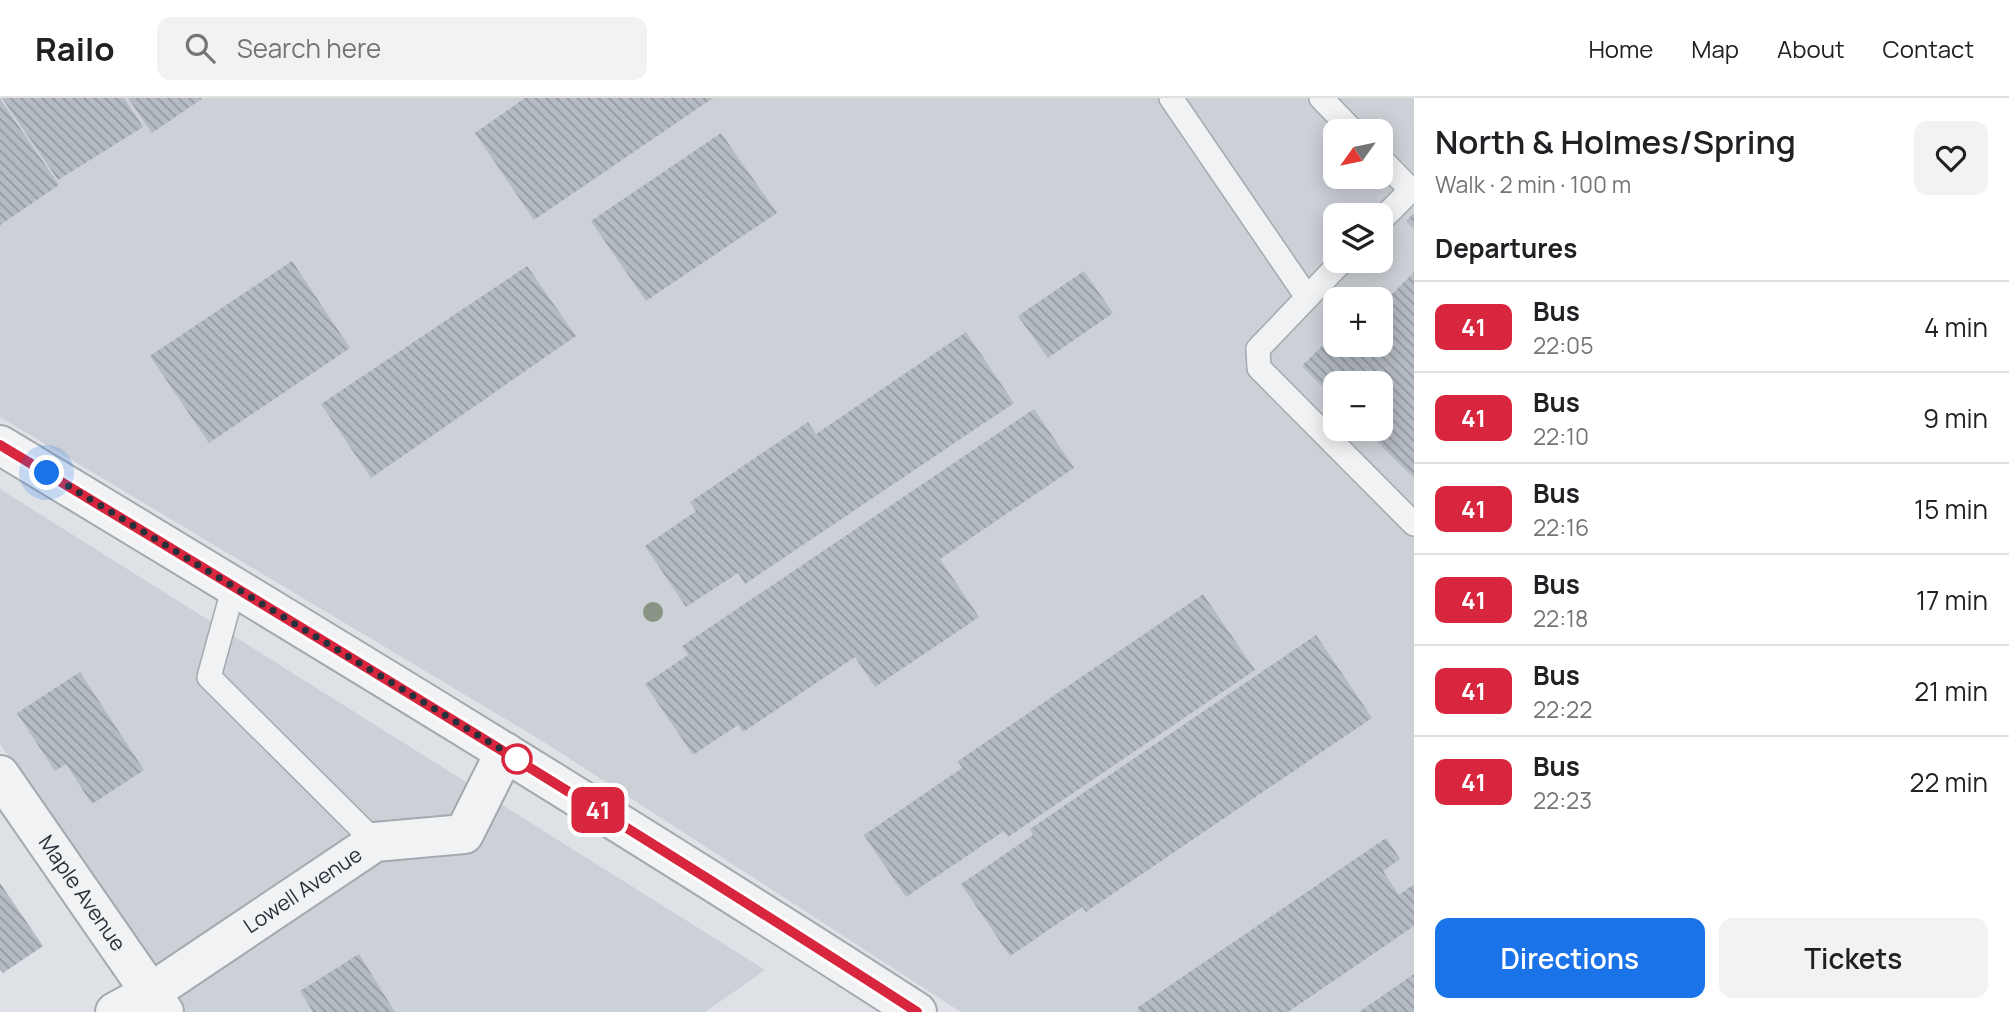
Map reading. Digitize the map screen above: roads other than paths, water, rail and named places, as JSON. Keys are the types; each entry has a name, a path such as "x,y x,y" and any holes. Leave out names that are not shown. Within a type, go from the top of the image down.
{"street":[{"path":"0,445 703,874 917,1012"},
{"name":"Lowell Avenue","path":"116,1012 157,1002 376,842 464,834 505,752"},
{"name":"Maple Avenue","path":"0,775 157,1002"}],"lane":[{"path":"1171,98 1307,297"},
{"path":"1321,98 1341,119"},
{"path":"1393,170 1412,188 1393,208"},
{"path":"1330,273 1258,349 1259,368 1414,524"},
{"path":"234,586 209,677 376,842"}]}
